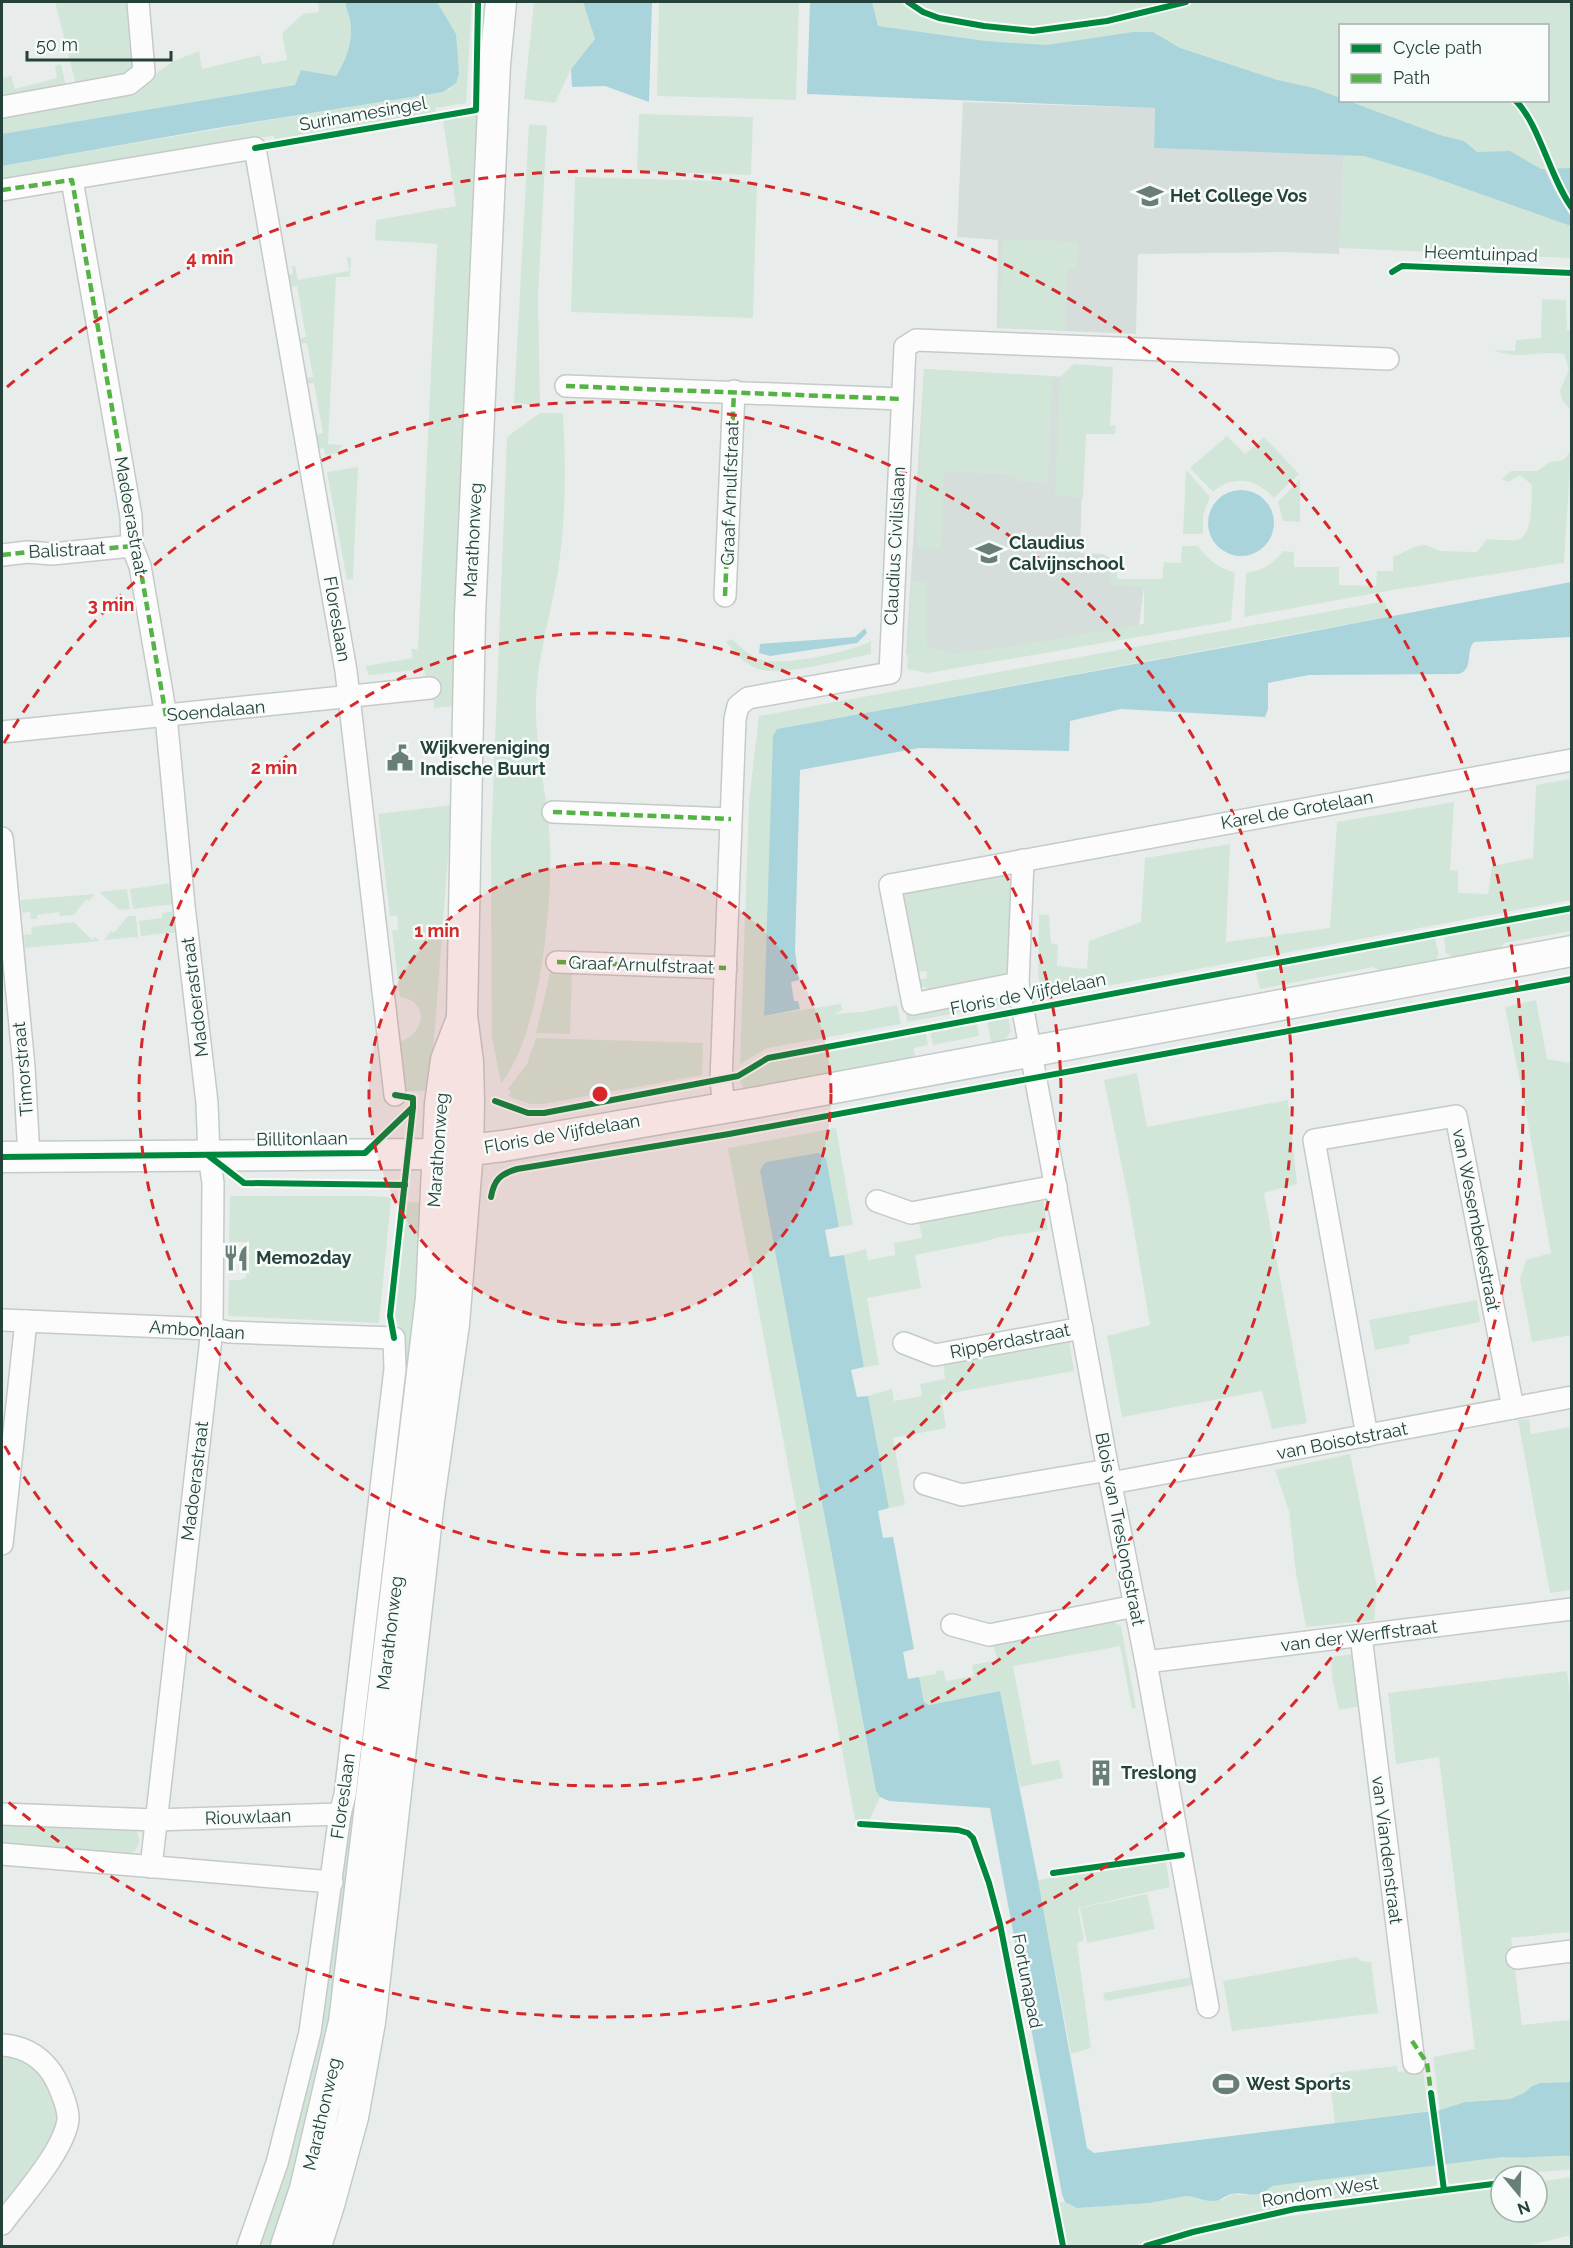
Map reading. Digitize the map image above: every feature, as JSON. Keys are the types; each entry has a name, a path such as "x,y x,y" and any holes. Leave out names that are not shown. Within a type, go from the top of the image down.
{"main road":[{"name":"Marathonweg","path":"492,2 495,64"},
{"name":"Marathonweg","path":"316,2247 353,2117 370,2022 429,1500 454,1324 468,1150 468,1072 462,1016 470,615 495,64 501,2"},
{"name":"Floris de Vijfdelaan","path":"437,1154 503,1146 724,1107 1572,951"},
{"name":"Marathonweg","path":"286,2247 305,2188 326,2102 346,2001 431,1298 440,1104 446,1060 462,1016"},
{"name":"Billitonlaan","path":"15,1157 437,1154"}],"street":[{"path":"2,107 129,84 137,80 144,72 145,62 138,2"},
{"name":"Floreslaan","path":"72,180 255,148 349,698 394,1095"},
{"path":"2,190 72,180"},
{"name":"Madoerastraat","path":"72,180 130,516 132,546 140,566 166,716 184,906 207,1103 209,1156 213,1183 212,1329 155,1820"},
{"name":"Claudius Civilislaan","path":"724,1107 721,1080 735,719 738,706 748,698 890,673 905,347 916,340 1388,359"},
{"path":"566,386 902,399"},
{"name":"Graaf Arnulfstraat","path":"726,596 734,391"},
{"name":"Balistraat","path":"2,555 28,552 52,554 132,546"},
{"name":"Soendalaan","path":"2,732 430,688"},
{"name":"Karel de Grotelaan","path":"1018,983 913,1004 890,885 1572,760"},
{"path":"553,812 731,819"},
{"name":"Timorstraat","path":"2,838 24,1067 15,1157"},
{"path":"1023,860 1018,983 1030,1051"},
{"name":"Graaf Arnulfstraat","path":"557,962 726,968"},
{"name":"Blois van Treslongstraat","path":"1030,1051 1146,1662 1208,2007"},
{"name":"van Wesembekestraat","path":"1367,1436 1314,1140 1456,1116 1513,1408"},
{"path":"877,1201 911,1213 1056,1186"},
{"name":"Ambonlaan","path":"2,1320 394,1338"},
{"path":"2,1544 26,1321"},
{"name":"Ripperdastraat","path":"904,1343 935,1355 1082,1328"},
{"name":"Floreslaan","path":"248,2247 277,2163 310,2032 340,1814 345,1795 395,1369 394,1338"},
{"name":"van Boisotstraat","path":"925,1484 962,1496 1110,1476 1367,1436 1572,1397"},
{"path":"952,1625 989,1635 1135,1606"},
{"name":"van der Werffstraat","path":"1146,1662 1572,1609"},
{"name":"van Viandenstraat","path":"1361,1636 1414,2063"},
{"name":"Riouwlaan","path":"2,1814 155,1820 340,1814"},
{"path":"151,1867 155,1820"},
{"path":"2,1854 332,1882"},
{"path":"1517,1958 1572,1951"},
{"path":"2,2045 15,2046 41,2059 57,2079 69,2117 64,2135 41,2173 2,2224"}],"shaded area":[{"name":"Het College Vos","path":"963,102 1155,108 1154,148 1344,155 1339,254 1282,252 1138,254 1136,334 997,328 998,240 957,237"},
{"path":"924,369 1085,378 1080,553 1103,554 1117,562 1117,579 1144,587 1138,632 928,670 906,654"}],"green space":[{"path":"55,2 134,2 138,73 76,85"},
{"path":"318,2 346,2 350,18 350,43 336,76 301,70 295,85 2,134 2,112 147,79 174,61 199,51 202,69 260,55 262,64 287,60 282,33 303,14 319,12"},
{"path":"437,2 472,2 466,103 435,108 436,113 275,141 274,136 253,138 2,181 2,166 450,89 456,34"},
{"path":"534,2 583,2 595,39 571,69 555,103 524,99"},
{"path":"659,2 799,2 796,100 657,96"},
{"path":"832,2 1571,2 1571,258 1339,248 1344,155 1313,88 853,39"},
{"path":"61,64 66,85 2,103 2,78 11,76 15,89 57,78 55,66"},
{"path":"483,113 456,706 434,708 432,686 427,686 424,669 368,675 366,666 413,658 411,649 418,649 437,244 375,240 376,220 456,206 443,120"},
{"path":"639,114 753,117 751,175 637,171"},
{"path":"529,124 547,126 538,296 540,405 514,403"},
{"path":"575,177 757,182 753,318 571,312"},
{"path":"1003,239 1078,242 1077,269 1067,269 1065,330 999,327"},
{"path":"347,257 351,258 350,277 336,277 328,444 343,445 337,453 325,455 324,448 317,449 315,435 323,433 314,383 306,384 305,378 313,377 307,343 299,344 298,339 306,337 297,286 289,288 287,275 293,274 292,266 295,266 298,280 349,271"},
{"path":"1542,299 1566,300 1567,330 1571,331 1571,410 1562,400 1560,391 1569,369 1564,354 1512,355 1493,350 1515,351 1516,340 1541,338"},
{"path":"1074,364 1113,367 1110,425 1116,426 1115,434 1086,434 1083,498 1055,496 1060,377"},
{"path":"924,369 1052,376 1048,483 1016,481 1016,475 944,471 941,549 920,549 917,542"},
{"path":"540,413 563,413 565,452 561,551 539,668 536,701 537,736 550,841 549,898 541,968 526,1034 514,1062 501,1083 492,1037 491,843 507,437"},
{"path":"1227,436 1245,454 1264,437 1299,474 1274,498 1260,487 1245,481 1229,483 1213,492 1190,468"},
{"path":"1571,451 1564,563 1393,590 1244,617 1246,573 1267,566 1283,551 1294,552 1294,567 1339,567 1339,585 1376,586 1377,571 1393,571 1393,557 1417,546 1426,545 1440,551 1477,552 1487,539 1516,540 1522,538 1529,525 1532,485 1520,475 1508,482 1502,479 1511,471 1537,471 1550,462 1563,460"},
{"path":"358,467 353,579 347,580 327,472"},
{"path":"1186,470 1210,497 1203,515 1203,534 1183,534"},
{"path":"1300,479 1300,522 1283,521 1278,502"},
{"path":"1182,546 1198,546 1214,563 1235,573 1231,621 928,673 907,669 912,581 926,582 927,646 953,654 1002,648 1144,624 1144,587 1110,585 1111,562 1117,562 1117,579 1162,579 1164,562 1181,563"},
{"path":"1385,601 1387,617 777,729 764,1016 841,1004 842,1010 834,1014 862,1012 897,1005 901,1024 767,1048 740,1064 749,801 759,716"},
{"path":"732,639 754,657 762,660 801,660 849,649 871,641 871,654 797,669 769,671 753,667 744,661 726,642"},
{"path":"1571,779 1571,900 1041,998 1038,971 1039,914 1049,915 1051,943 1058,945 1057,966 1087,969 1089,941 1141,922 1145,858 1230,844 1226,942 1330,928 1337,822 1454,802 1450,870 1458,871 1458,893 1488,894 1492,866 1533,858 1536,785"},
{"path":"452,805 430,1091 407,1091 405,1090 399,1042 415,1032 421,1018 416,1005 400,997 392,930 398,930 397,916 390,916 378,814"},
{"path":"1001,873 1009,879 1011,885 1008,969 1004,976 933,990 923,987 917,980 927,978 926,971 916,972 903,899 905,893"},
{"path":"172,883 175,904 133,909 130,889"},
{"path":"127,889 130,909 120,910 99,892"},
{"path":"95,894 89,901 86,899 74,915 60,916 59,912 37,915 37,919 31,919 30,912 22,913 21,900"},
{"path":"176,911 178,932 141,936 139,921 162,918 162,913"},
{"path":"1571,913 1571,931 1504,943 1499,952 1451,960 1449,954 1446,954 1444,937"},
{"path":"128,916 136,916 138,937 104,940 111,931 114,933"},
{"path":"74,922 92,940 95,937 100,941 25,948 24,935 32,934 31,927"},
{"path":"1435,938 1439,955 1437,956 1438,963 1384,973 1373,967 1260,989 1256,972"},
{"path":"551,970 572,971 570,1034 536,1033"},
{"path":"1001,996 1012,1003 907,1022 906,1013"},
{"path":"1536,1000 1547,1059 1571,1063 1572,1335 1532,1342 1520,1279 1526,1260 1551,1253 1505,1007"},
{"path":"1008,1017 1011,1031 1004,1041 1005,1045 992,1047 987,1021"},
{"path":"977,1023 979,1036 933,1045 930,1031"},
{"path":"926,1032 928,1045 914,1048 915,1056 883,1067 746,1092 739,1079 770,1061"},
{"path":"536,1038 703,1043 702,1075 543,1104 530,1104 508,1096 511,1093 508,1089 527,1064"},
{"path":"1137,1073 1147,1127 1288,1100 1297,1184 1264,1193 1307,1423 1272,1429 1262,1391 1122,1417 1107,1336 1150,1325 1129,1201 1104,1080"},
{"path":"836,1128 853,1225 839,1227 824,1155 760,1171 874,1781 880,1797 868,1828 859,1825 855,1819 728,1148"},
{"path":"230,1196 372,1196 391,1199 379,1323 228,1316 229,1280 246,1278 246,1244 229,1242"},
{"path":"1037,1200 1043,1201 1048,1230 1000,1237 915,1255 921,1288 867,1298 879,1365 864,1367 844,1255 866,1249 868,1260 895,1255 894,1243 922,1238 919,1222"},
{"path":"406,1202 424,1203 416,1332 340,1974 276,2246 257,2246 318,2029 329,1974 350,1804 401,1333 395,1316"},
{"path":"1477,1300 1480,1322 1409,1336 1410,1343 1375,1350 1369,1320"},
{"path":"1069,1340 1074,1371 941,1395 946,1428 893,1438 905,1505 889,1508 868,1396 892,1389 894,1401 922,1396 920,1384 945,1379 943,1363"},
{"path":"1529,1419 1531,1434 1571,1427 1571,1590 1550,1593 1518,1420"},
{"path":"1350,1454 1377,1587 1374,1620 1306,1627 1296,1573 1289,1511 1275,1470"},
{"path":"1114,1622 1121,1626 1136,1708 1132,1709 1120,1646 1013,1666 1032,1765 1059,1760 1063,1778 1020,1787 1000,1691 929,1705 924,1702 919,1677 936,1674 936,1671 943,1670 946,1681 974,1676 972,1665 997,1660 993,1643"},
{"path":"1355,1654 1361,1706 1339,1710 1332,1677 1331,1657"},
{"path":"1567,1671 1572,1710 1571,1932 1511,1938 1522,2025 1571,2020 1571,2082 1540,2083 1510,2099 1465,2102 1440,2110 1433,2057 1475,2049 1439,1757 1396,1764 1388,1693"},
{"path":"2,1824 129,1826 137,1832 139,1843 129,1855 2,1845"},
{"path":"1166,1862 1170,1887 1078,1908 1084,1940 1077,1944 1091,2048 1071,2054 1038,1880"},
{"path":"1147,1894 1155,1929 1087,1943 1080,1908"},
{"path":"1356,1957 1361,1961 1371,1962 1378,2013 1232,2031 1223,1981"},
{"path":"1192,1977 1193,1985 1105,2001 1103,1993"},
{"path":"2,2054 24,2061 37,2071 53,2093 57,2111 55,2128 48,2146 38,2163 2,2209"},
{"path":"1397,2066 1398,2072 1423,2069 1428,2111 1335,2123 1329,2076 1332,2073"},
{"path":"1548,2155 1571,2156 1571,2169 1549,2171 1549,2164 1489,2164 1489,2179 1451,2184 1448,2182 1446,2164 1503,2157"},
{"path":"1435,2165 1437,2184 1435,2186 1279,2208 1188,2229 1133,2246 1065,2246 1057,2203 1065,2202 1077,2208 1150,2203 1185,2196 1222,2200 1233,2194 1259,2193 1271,2186"},
{"path":"1571,2177 1571,2235 1527,2246 1161,2246 1228,2228 1278,2218 1489,2189 1489,2224 1549,2224 1549,2180"}],"water":[{"path":"346,2 437,2 456,34 459,74 456,83 443,92 217,128 2,166 2,134 295,85 301,70 336,76 346,57 350,42 351,27"},
{"path":"583,2 652,2 649,102 605,86 572,87 571,69 595,39"},
{"path":"810,2 872,2 878,26 985,41 1047,45 1133,32 1153,32 1180,48 1277,80 1314,88 1339,98 1339,102 1351,102 1443,136 1464,141 1477,152 1510,151 1541,169 1571,168 1571,226 1424,174 1364,156 1154,148 1155,108 807,94"},
{"path":"1241,490 1253,493 1264,500 1271,511 1274,523 1271,535 1264,546 1253,553 1241,556 1229,553 1218,546 1211,535 1208,523 1211,511 1218,500 1229,493"},
{"path":"1571,582 1571,637 1474,642 1471,646 1468,664 1464,672 1459,674 1309,675 1268,683 1268,709 1265,717 1121,709 1070,721 1069,751 919,748 800,770 795,951 799,980 791,982 794,1001 798,1001 800,1009 764,1016 773,736 777,729"},
{"path":"865,628 867,633 857,643 770,656 759,653 760,644 855,637"},
{"path":"818,1153 826,1158 839,1227 825,1230 830,1257 844,1255 864,1367 851,1370 857,1397 868,1396 889,1508 878,1511 883,1538 893,1537 914,1649 903,1652 908,1679 919,1677 924,1702 929,1705 1000,1691 1038,1880 1087,2148 1094,2153 1440,2110 1465,2102 1510,2099 1540,2083 1571,2082 1571,2156 1503,2157 1272,2186 1256,2195 1236,2193 1216,2201 1185,2196 1150,2203 1077,2208 1065,2202 990,1808 889,1801 880,1797 876,1791 760,1171 767,1162"}],"pier":[{"path":"1554,166 1571,200 1571,217 1544,167"}],"marked path":[{"path":"2,190 72,180 131,516 132,546 140,566 166,716"},
{"path":"566,386 902,399"},
{"path":"725,596 734,391"},
{"path":"2,555 28,552 52,554 132,546"},
{"path":"553,812 731,819"},
{"path":"557,962 726,968"},
{"path":"1412,2041 1427,2063 1431,2093"}],"cycle path":[{"name":"Surinamesingel","path":"255,148 476,110 478,2"},
{"path":"908,2 923,12 939,18 1033,31 1107,21 1186,2"},
{"path":"1517,102 1531,122 1557,182 1572,208"},
{"name":"Heemtuinpad","path":"1392,272 1402,266 1572,273"},
{"path":"495,1101 528,1113 544,1113 738,1076 768,1058 1572,908"},
{"path":"491,1197 499,1178 517,1169 729,1134 1572,979"},
{"path":"394,1338 390,1316 413,1107 413,1098 395,1095"},
{"path":"2,1157 365,1153 413,1107"},
{"path":"209,1156 244,1183 405,1185"},
{"name":"Fortunapad","path":"860,1824 958,1830 968,1833 973,1838 1000,1924 1063,2246"},
{"path":"1053,1873 1182,1855"},
{"path":"1431,2093 1444,2190"},
{"name":"Rondom West","path":"1146,2246 1193,2232 1295,2209 1489,2185"}],"place":[{"name":"Het College Vos","path":"1150,196"},
{"name":"Claudius Calvijnschool","path":"989,553"},
{"name":"Wijkvereniging Indische Buurt","path":"400,758"},
{"name":"Memo2day","path":"236,1258"},
{"name":"Treslong","path":"1101,1773"},
{"name":"West Sports","path":"1226,2084"}]}
